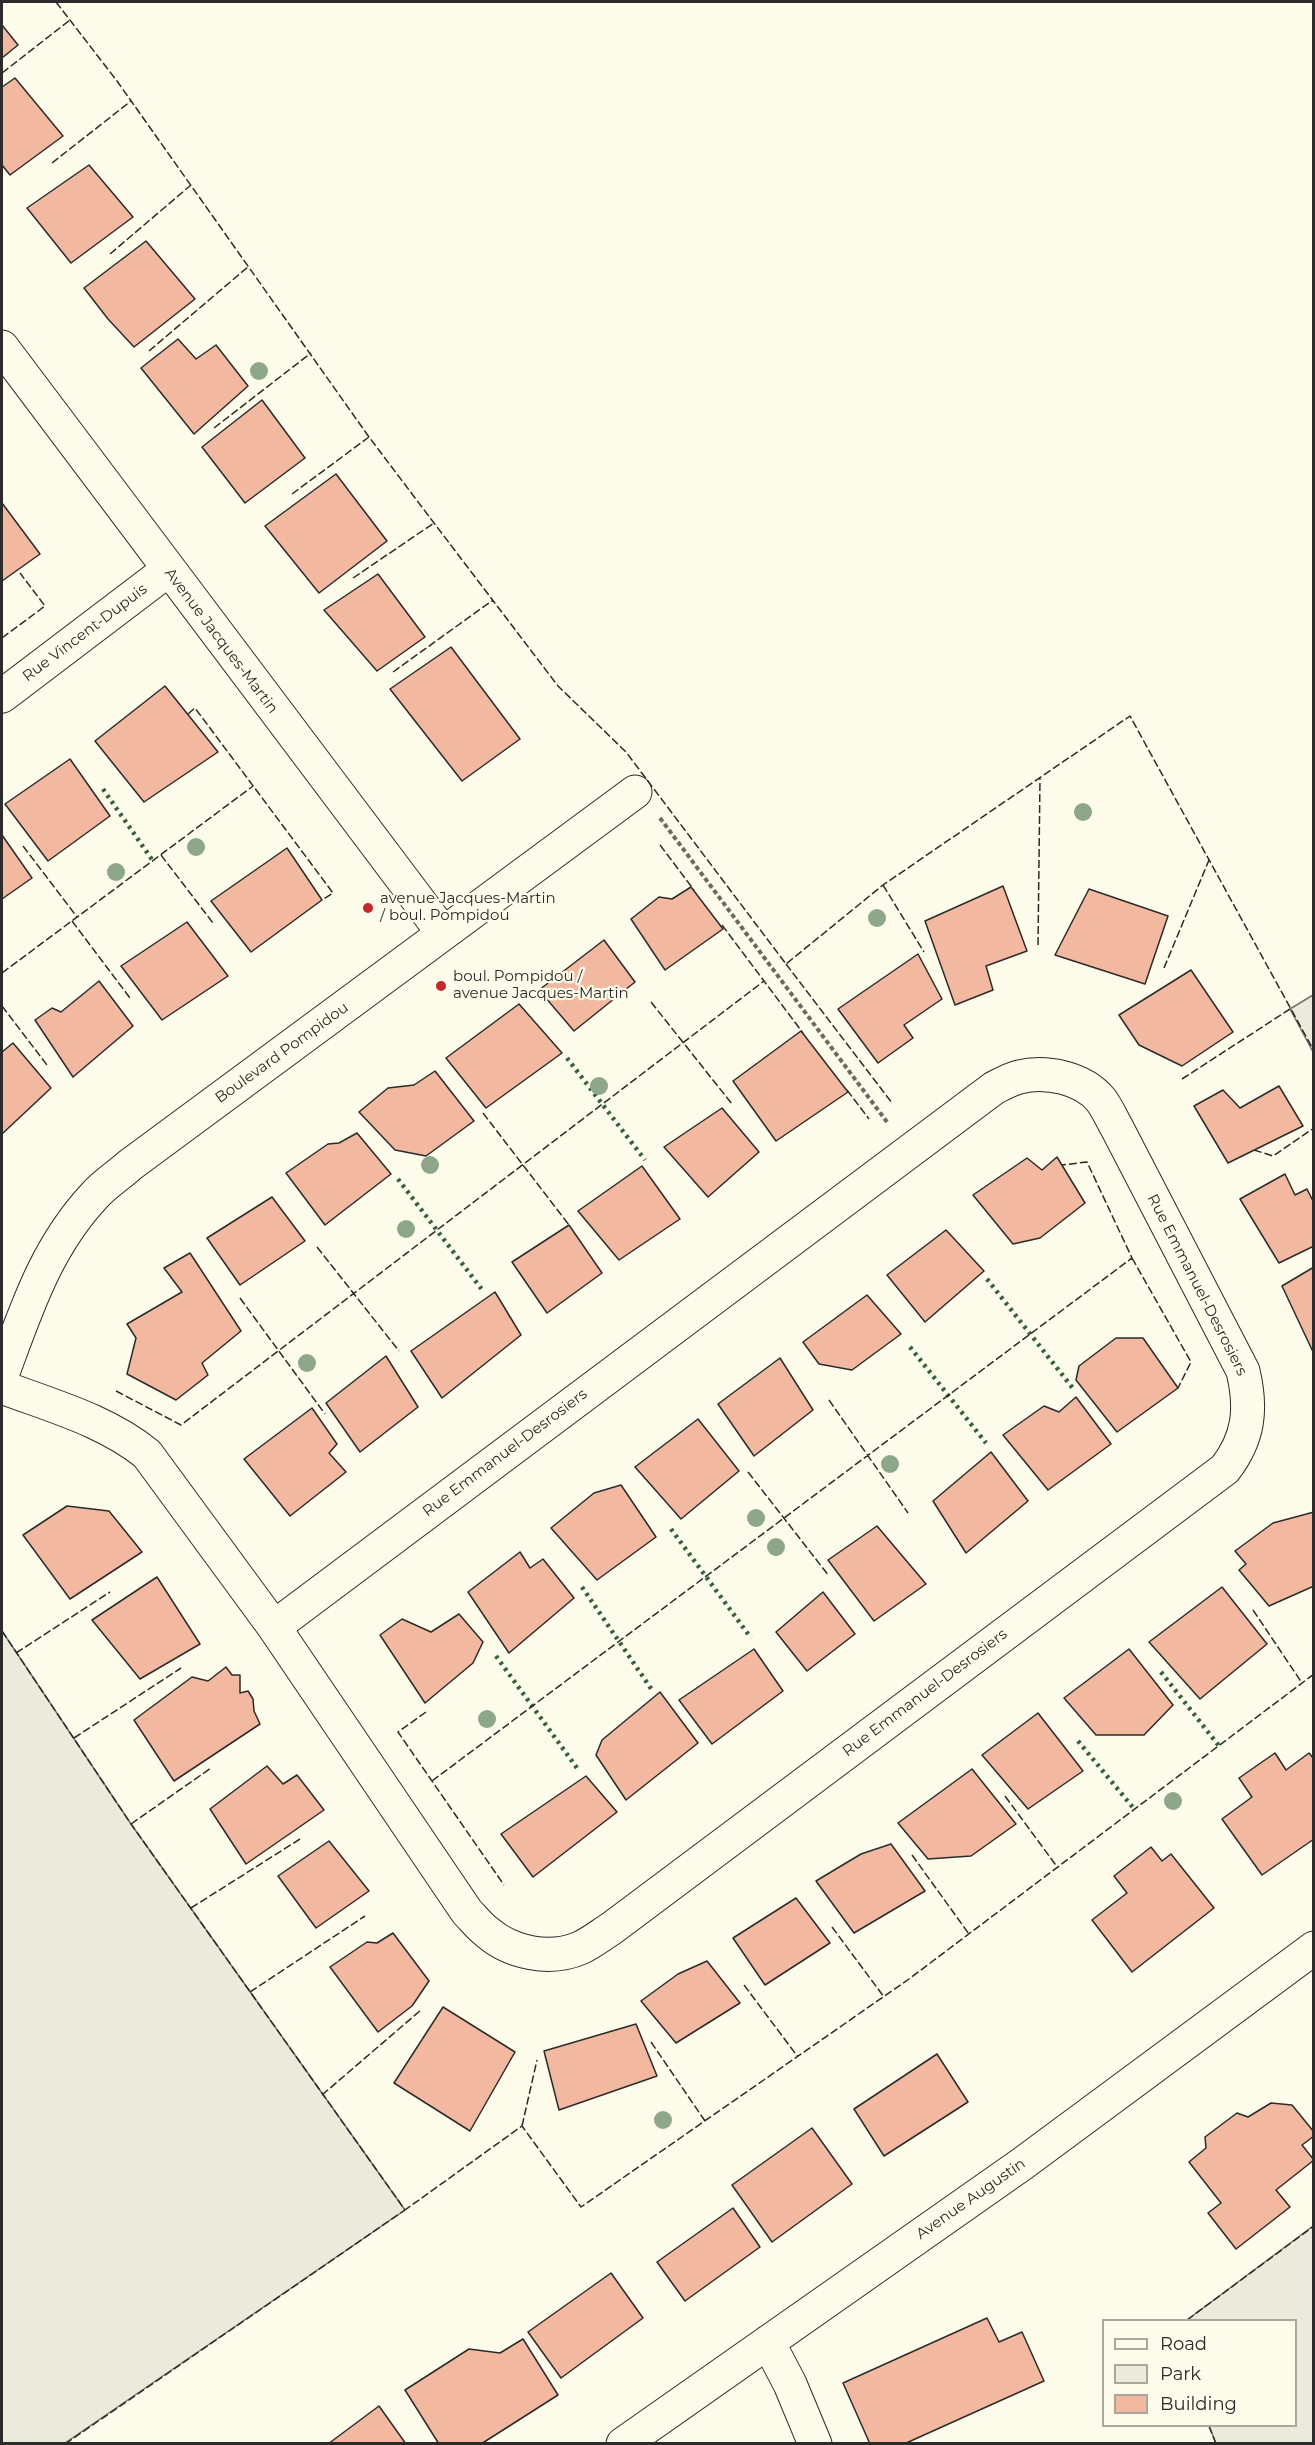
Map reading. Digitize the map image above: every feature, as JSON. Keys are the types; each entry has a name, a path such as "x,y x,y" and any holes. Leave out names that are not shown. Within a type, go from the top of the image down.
{"street":[{"name":"Avenue Jacques-Martin","path":"2,347 443,933"},
{"name":"Rue Vincent-Dupuis","path":"2,696 168,570"},
{"name":"Boulevard Pompidou","path":"2,1375 35,1287 53,1250 96,1193 130,1165 635,792"},
{"name":"Rue Emmanuel-Desrosiers","path":"2,1387 110,1429 129,1439 147,1454 274,1627 467,1912 487,1933 513,1948 535,1954 558,1954 580,1948 612,1928 1225,1468 1237,1453 1245,1432 1248,1391 1243,1371 1100,1099 1084,1085 1059,1077 1038,1074 1017,1077 994,1088 274,1627"},
{"name":"Avenue Augustin","path":"623,2444 1022,2164 1314,1948"},
{"path":"768,2342 790,2384 815,2444"}],"path":[{"path":"659,815 893,1130"}],"green space":[{"path":"1313,995 1313,1052 1290,1009"},
{"path":"2,1631 131,1824 405,2210 65,2443 2,2443"},
{"path":"1313,2226 1313,2443 1216,2443 1209,2427 1297,2427 1297,2319 1188,2319"}],"building":[{"path":"2,25 18,45 2,58"},
{"path":"15,78 63,136 10,175 2,165 2,87"},
{"path":"89,165 133,217 71,263 27,208"},
{"path":"146,241 195,299 134,347 84,288"},
{"path":"178,339 196,359 216,345 248,386 194,434 141,368"},
{"path":"262,400 305,458 245,503 202,447"},
{"path":"336,474 387,541 319,593 265,526"},
{"path":"2,503 40,554 2,581"},
{"path":"378,574 425,637 377,671 324,610"},
{"path":"451,647 520,739 462,781 390,689"},
{"path":"165,686 218,752 144,802 95,741"},
{"path":"70,759 110,816 48,861 5,804"},
{"path":"2,835 32,878 2,899"},
{"path":"287,848 322,900 251,952 211,901"},
{"path":"1003,886 1027,951 986,966 993,990 955,1005 925,921"},
{"path":"691,887 723,929 665,970 631,919 659,897 672,899"},
{"path":"1089,889 1168,916 1145,984 1055,955"},
{"path":"187,922 228,976 162,1020 121,966"},
{"path":"604,940 635,982 574,1031 539,990"},
{"path":"918,954 942,999 904,1025 913,1038 878,1063 838,1009"},
{"path":"1191,970 1233,1032 1182,1066 1139,1045 1119,1015"},
{"path":"99,981 133,1026 73,1077 35,1020 52,1008 61,1012"},
{"path":"519,1004 562,1053 486,1108 446,1058"},
{"path":"801,1031 848,1092 776,1141 733,1081"},
{"path":"13,1043 51,1088 2,1134 2,1052"},
{"path":"435,1071 474,1121 426,1156 395,1150 359,1112 388,1088 414,1085"},
{"path":"1279,1086 1303,1126 1228,1163 1194,1106 1223,1090 1240,1108"},
{"path":"722,1108 759,1152 708,1197 664,1147"},
{"path":"357,1133 391,1174 325,1225 286,1173 328,1144 339,1143"},
{"path":"1057,1157 1085,1203 1040,1238 1013,1244 973,1195 1027,1158 1042,1170"},
{"path":"642,1166 680,1219 619,1260 578,1211"},
{"path":"1285,1174 1295,1195 1307,1189 1314,1203 1314,1246 1279,1263 1240,1199"},
{"path":"272,1197 305,1241 240,1285 207,1238"},
{"path":"569,1225 602,1273 547,1313 512,1262"},
{"path":"946,1230 984,1271 925,1322 887,1275"},
{"path":"190,1253 241,1331 202,1363 208,1375 176,1400 127,1374 136,1338 127,1324 182,1292 164,1268"},
{"path":"1314,1267 1314,1354 1282,1286"},
{"path":"495,1292 521,1335 442,1398 411,1351"},
{"path":"867,1295 901,1334 852,1370 819,1364 803,1342"},
{"path":"1116,1338 1143,1338 1178,1388 1117,1432 1076,1380 1079,1366"},
{"path":"386,1356 418,1407 360,1452 326,1403"},
{"path":"780,1358 813,1410 754,1456 718,1404"},
{"path":"1076,1397 1111,1444 1048,1490 1003,1435 1044,1406 1059,1412"},
{"path":"312,1408 337,1444 329,1453 346,1472 290,1516 244,1459"},
{"path":"698,1419 739,1471 681,1519 635,1467"},
{"path":"991,1452 1028,1501 966,1553 933,1501"},
{"path":"621,1485 656,1537 597,1580 551,1528 594,1493"},
{"path":"67,1506 109,1511 142,1552 70,1599 23,1535"},
{"path":"1314,1512 1314,1586 1269,1606 1239,1570 1246,1564 1235,1551 1273,1523"},
{"path":"877,1526 926,1584 874,1621 828,1560"},
{"path":"520,1552 530,1568 543,1559 574,1598 509,1653 468,1592"},
{"path":"157,1577 200,1644 140,1679 92,1620"},
{"path":"1222,1587 1267,1644 1200,1699 1149,1642"},
{"path":"823,1592 855,1634 807,1671 776,1632"},
{"path":"459,1614 483,1642 473,1663 425,1703 380,1635 402,1619 431,1632"},
{"path":"754,1649 783,1691 712,1744 679,1700"},
{"path":"1129,1649 1173,1705 1144,1735 1096,1735 1064,1698"},
{"path":"226,1667 232,1675 240,1675 240,1693 248,1691 253,1699 254,1711 260,1724 174,1781 134,1720 192,1677 208,1681"},
{"path":"660,1692 698,1743 626,1800 596,1755 602,1740"},
{"path":"1038,1713 1083,1771 1028,1809 982,1755"},
{"path":"1275,1753 1286,1770 1309,1753 1314,1759 1314,1839 1262,1875 1222,1819 1252,1797 1239,1778"},
{"path":"267,1766 283,1784 297,1775 324,1810 246,1864 210,1809"},
{"path":"972,1769 1016,1824 971,1856 928,1859 898,1823"},
{"path":"586,1776 617,1812 533,1877 501,1834"},
{"path":"329,1841 369,1891 316,1928 278,1876"},
{"path":"891,1844 925,1891 854,1933 816,1881 861,1854"},
{"path":"1151,1847 1162,1861 1171,1854 1214,1908 1132,1972 1092,1920 1127,1893 1114,1876"},
{"path":"796,1898 830,1943 765,1985 733,1938"},
{"path":"393,1933 429,1981 412,2006 378,2032 330,1967 367,1942 377,1943"},
{"path":"707,1961 740,2003 676,2043 641,2001 678,1974"},
{"path":"443,2007 515,2052 470,2131 394,2083"},
{"path":"636,2024 657,2076 559,2110 544,2051"},
{"path":"937,2054 968,2102 884,2156 854,2109"},
{"path":"1271,2103 1292,2105 1314,2132 1314,2136 1302,2145 1314,2160 1276,2190 1290,2207 1236,2249 1208,2213 1221,2203 1189,2162 1206,2148 1205,2137 1237,2113 1248,2117"},
{"path":"812,2128 852,2184 772,2242 732,2185"},
{"path":"733,2208 760,2247 685,2301 657,2262"},
{"path":"611,2273 643,2318 561,2378 528,2332"},
{"path":"987,2318 999,2342 1022,2332 1044,2381 904,2444 870,2444 843,2383"},
{"path":"523,2339 558,2395 481,2444 439,2444 405,2390 469,2349 500,2353"},
{"path":"379,2406 406,2444 328,2444"}],"hedge":[{"path":"103,789 153,861"},
{"path":"567,1058 645,1160"},
{"path":"398,1179 483,1291"},
{"path":"987,1279 1075,1391"},
{"path":"910,1347 986,1443"},
{"path":"671,1529 751,1638"},
{"path":"582,1587 652,1690"},
{"path":"496,1656 577,1768"},
{"path":"1161,1672 1219,1746"},
{"path":"1078,1741 1135,1810"}],"fence":[{"path":"56,2 117,81 369,437 434,523 558,686 626,752 786,964 883,885 1130,716 1314,1051"},
{"path":"2,73 70,20"},
{"path":"52,163 131,101"},
{"path":"110,254 191,185"},
{"path":"149,351 249,266"},
{"path":"214,428 311,353"},
{"path":"292,494 369,437"},
{"path":"353,578 434,523"},
{"path":"2,638 45,606 20,573"},
{"path":"393,672 493,600"},
{"path":"188,714 195,708 333,893 322,900"},
{"path":"1038,945 1040,777"},
{"path":"2,973 253,786"},
{"path":"660,845 694,890"},
{"path":"23,846 77,917"},
{"path":"161,855 213,923"},
{"path":"1164,968 1209,860"},
{"path":"883,885 924,952"},
{"path":"72,921 130,998"},
{"path":"722,925 803,1033"},
{"path":"786,964 892,1103"},
{"path":"116,1391 181,1425 764,981"},
{"path":"651,1002 732,1104"},
{"path":"2,1006 47,1065"},
{"path":"1182,1079 1290,1009"},
{"path":"847,1090 869,1119"},
{"path":"483,1113 569,1225"},
{"path":"1254,1150 1273,1156 1314,1128"},
{"path":"432,1781 1132,1258 1087,1162 1062,1165"},
{"path":"317,1247 399,1351"},
{"path":"1132,1258 1191,1362 1178,1388"},
{"path":"240,1298 325,1414"},
{"path":"829,1400 908,1513"},
{"path":"748,1472 829,1576"},
{"path":"16,1653 110,1592"},
{"path":"1253,1610 1302,1683"},
{"path":"2,1631 131,1824 405,2210 522,2126 581,2207 909,1979 1314,1674"},
{"path":"74,1738 181,1668"},
{"path":"426,1712 398,1732 504,1885"},
{"path":"131,1824 211,1768"},
{"path":"1005,1796 1058,1868"},
{"path":"191,1908 300,1839"},
{"path":"912,1855 969,1934"},
{"path":"250,1992 365,1916"},
{"path":"832,1927 884,1997"},
{"path":"744,1985 798,2057"},
{"path":"322,2095 421,2010"},
{"path":"651,2042 705,2121"},
{"path":"522,2126 537,2060"},
{"path":"65,2444 405,2210"},
{"path":"1188,2319 1314,2226"},
{"path":"1209,2427 1216,2444"}],"place":[{"name":"avenue Jacques-Martin / boul. Pompidou","path":"368,908"},
{"name":"boul. Pompidou / avenue Jacques-Martin","path":"441,986"}]}
